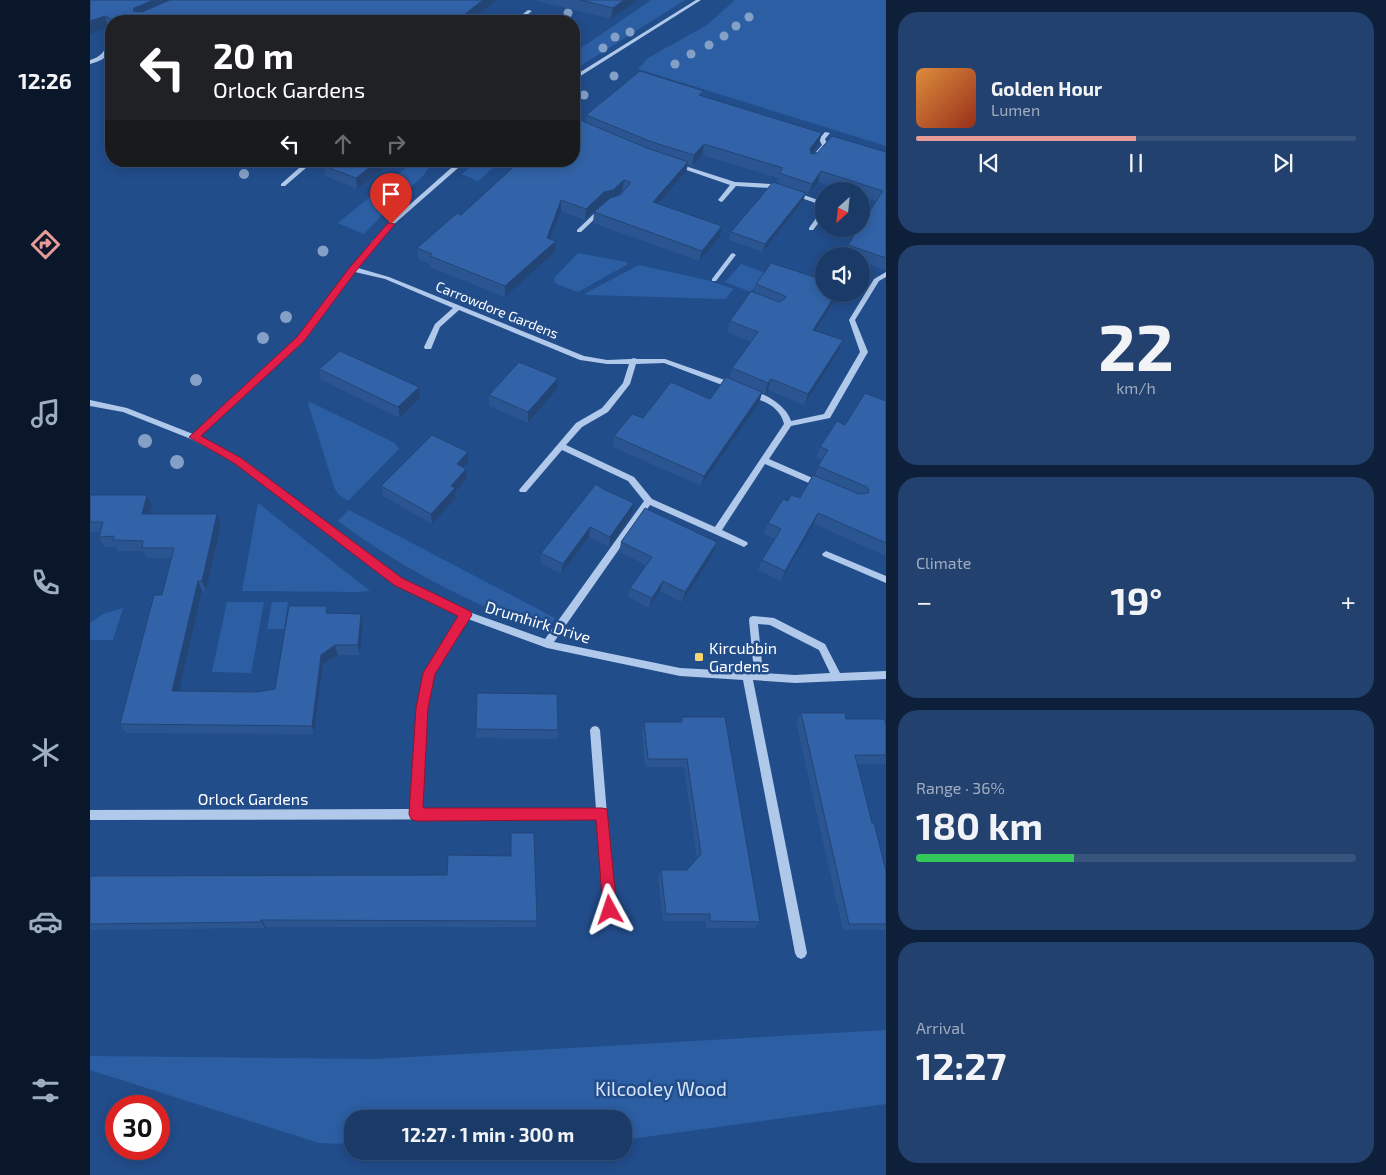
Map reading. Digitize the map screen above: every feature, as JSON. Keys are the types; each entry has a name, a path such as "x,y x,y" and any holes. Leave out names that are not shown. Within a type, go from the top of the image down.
{"street":[{"path":"580,74 699,0"},
{"path":"524,15 530,11"},
{"path":"90,62 102,59 105,55"},
{"path":"815,156 825,145 822,140 828,133"},
{"path":"666,162 734,184 771,186 815,201"},
{"path":"283,185 304,167"},
{"path":"194,437 301,339 353,269 391,224 456,167"},
{"path":"721,200 734,184"},
{"path":"579,231 606,205"},
{"path":"811,229 815,223"},
{"path":"714,280 733,255"},
{"name":"Carrowdore Gardens","path":"353,269 387,278 582,358 607,362 634,360 666,361 706,375 780,406 787,415 788,424"},
{"path":"716,532 788,424 827,416 864,352 852,320 876,280 886,274"},
{"path":"428,348 437,326 458,307"},
{"path":"523,490 579,425 605,410 626,384 634,360"},
{"name":"Drumhirk Drive","path":"90,403 124,410 194,437 238,460 398,581 466,615 547,644 680,672 795,679 886,675"},
{"path":"560,446 631,479 649,501 744,544"},
{"path":"763,460 832,490"},
{"path":"547,644 649,501"},
{"path":"826,554 886,580"},
{"path":"416,814 422,708 429,673 466,615"},
{"path":"759,677 753,620 771,621 822,647 837,677"},
{"path":"747,676 801,953"},
{"path":"595,730 610,910"},
{"name":"Orlock Gardens","path":"90,815 602,814"}],"green space":[{"path":"651,0 685,0 580,66 580,49"},
{"path":"735,0 886,0 886,146 638,69 648,58 707,25"},
{"path":"407,167 428,167 422,177 394,202 364,234 338,223"},
{"path":"470,167 494,167 478,181 462,174"},
{"path":"578,253 626,262 628,264 578,292 556,284 554,278"},
{"path":"741,264 766,273 751,292 725,282"},
{"path":"639,265 707,280 734,289 725,299 584,294"},
{"path":"310,402 395,443 399,449 348,501 338,494 334,487 308,403"},
{"path":"258,503 370,591 242,591"},
{"path":"349,510 555,618 546,632 491,610 438,584 387,555 338,521"},
{"path":"227,602 264,602 251,673 212,672"},
{"path":"272,602 288,602 284,629 267,629"},
{"path":"123,608 113,640 90,640 90,623 103,614"},
{"name":"Kilcooley Wood","path":"886,1030 886,1104 632,1139 632,1110 344,1110 344,1144 319,1143 90,1070 90,1056 376,1059"}],"building":[{"path":"90,0 154,0 134,8 133,11 142,12 170,0 483,0 464,15 105,15 90,21"},
{"path":"580,0 624,0 613,8"},
{"path":"640,71 704,91 699,95 822,133 810,149 811,154 817,153 832,136 886,152 886,258 870,253 870,247 848,245 852,238 870,238 870,210 883,191 870,187 870,182 855,182 821,171 812,184 779,173 783,168 704,144 694,155 652,142 586,115"},
{"path":"580,120 647,148 688,162 653,202 722,226 702,251 594,212 610,198 620,195 630,184 630,182 624,180 613,190 604,192 586,209 561,200 547,238 556,241 505,286 430,256 432,254 417,248 457,213 461,215 513,167 580,167"},
{"path":"327,167 370,167 356,178"},
{"path":"773,182 806,193 765,244 731,232"},
{"path":"771,263 815,277 815,302 831,302 813,330 843,340 808,394 771,379 768,383 732,368 758,332 730,321 751,291 779,302 786,298 756,284"},
{"path":"340,351 419,387 398,407 319,369"},
{"path":"519,362 558,378 528,412 489,395"},
{"path":"726,377 762,392 704,476 614,436 632,414 643,418 671,382 710,399"},
{"path":"865,393 886,401 886,543 818,513 785,571 762,560 781,529 768,523 783,499 788,501 791,495 800,498 813,475 859,494 868,493 867,487 818,466 828,450 820,447 837,421 845,425"},
{"path":"432,435 468,452 457,464 466,469 451,486 455,488 431,514 381,486"},
{"path":"596,484 634,503 610,537 590,527 563,564 541,553"},
{"path":"90,495 147,495 142,514 217,514 202,581 198,581 172,691 257,692 275,689 289,606 327,606 326,613 361,614 358,645 335,645 321,655 312,726 120,724 154,595 162,595 174,548 142,548 143,541 113,540 114,536 99,537 103,522 90,522"},
{"path":"645,508 717,542 685,592 663,581 652,598 630,588 652,557 621,542"},
{"path":"477,693 557,694 558,730 476,729"},
{"path":"801,713 845,713 846,719 884,719 886,725 886,755 855,755 886,871 886,924 849,924"},
{"path":"682,717 725,717 760,922 710,921 710,914 666,914 661,870 687,870 701,854 687,759 648,759 644,722 682,722"},
{"path":"511,833 534,833 537,921 261,920 261,922 90,924 90,876 447,875 448,855 511,856"}],"place":[{"name":"Kircubbin Gardens","path":"699,657"}],"route":[{"path":"391,224 353,269 301,339 194,437 238,460 398,581 466,615 429,673 422,708 416,814 602,814 610,910"}]}
